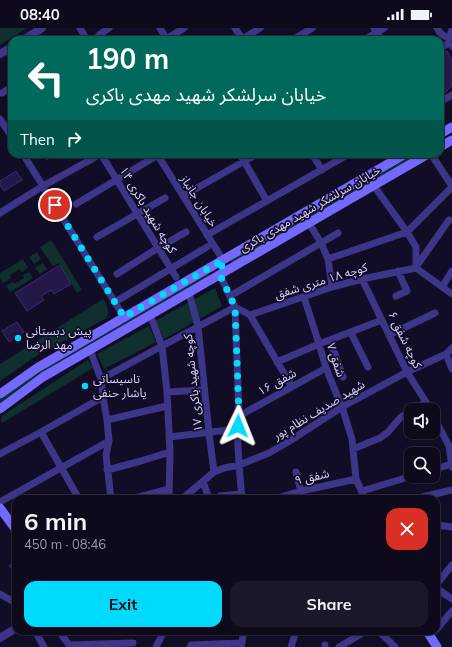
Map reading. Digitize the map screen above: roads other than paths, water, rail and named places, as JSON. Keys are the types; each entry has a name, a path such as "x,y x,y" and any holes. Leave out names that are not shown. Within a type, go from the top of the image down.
{"main road":[{"name":"خیابان سرلشکر شهید مهدی باکری","path":"0,394 37,368 398,158"},
{"name":"خیابان سرلشکر شهید مهدی باکری","path":"0,409 43,377 423,158"},
{"path":"220,275 223,260"},
{"path":"0,508 12,524"},
{"path":"433,635 437,647"}],"street":[{"path":"32,36 42,28"},
{"path":"98,35 109,28"},
{"path":"173,36 184,28"},
{"path":"248,36 260,28"},
{"path":"299,36 312,28"},
{"path":"376,30 384,28"},
{"path":"437,28 440,34 450,42"},
{"path":"450,42 452,29"},
{"path":"2,93 8,89"},
{"path":"0,119 8,132"},
{"path":"26,158 124,317"},
{"path":"0,213 43,186 94,158"},
{"name":"کوچه شهید باکری ۱۴","path":"103,158 176,277"},
{"path":"76,204 153,158"},
{"name":"خیابان جانباز","path":"160,158 223,260"},
{"path":"242,158 267,201"},
{"path":"183,196 250,158"},
{"path":"314,158 322,170"},
{"path":"208,235 342,158"},
{"path":"328,259 407,232 452,187 433,158"},
{"path":"374,186 416,247 416,268"},
{"path":"97,237 165,198"},
{"path":"416,268 449,220"},
{"path":"309,223 328,259 332,287"},
{"path":"117,274 186,232"},
{"path":"230,296 338,233"},
{"path":"115,302 207,247"},
{"path":"416,268 452,294"},
{"name":"کوچه ۱۸ متری شفق","path":"250,315 332,287 416,268"},
{"path":"396,296 407,291 398,271"},
{"path":"442,287 452,271"},
{"path":"220,275 235,307 239,416 237,429 238,465 242,495"},
{"name":"کوچه شفق ۶","path":"362,279 407,372 426,402"},
{"name":"کوچه شهید باکری ۱۷","path":"189,293 198,326 214,472"},
{"name":"شفق ۷","path":"304,297 326,368 342,407 350,432 356,479 364,495"},
{"path":"101,379 235,307"},
{"path":"235,307 250,315 292,387"},
{"path":"389,334 435,313"},
{"path":"150,315 162,346 167,392 170,452 169,495"},
{"path":"277,362 382,320"},
{"path":"351,333 368,367"},
{"path":"330,340 343,377"},
{"name":"شهید صدیف نظام پور","path":"214,472 238,465 269,453 342,407 407,372 446,354 452,348"},
{"path":"90,350 101,379 107,420 109,441 106,455 110,495"},
{"path":"446,354 452,369"},
{"name":"شفق ۱۶","path":"239,416 326,368"},
{"path":"167,392 204,390"},
{"path":"0,454 103,397"},
{"path":"107,420 168,406"},
{"path":"353,449 380,438 404,415"},
{"path":"440,427 450,444 452,466 440,469"},
{"path":"169,437 237,429"},
{"path":"41,432 78,495"},
{"path":"13,495 109,441"},
{"path":"107,470 170,452"},
{"path":"187,495 214,472"},
{"path":"296,472 301,491"},
{"path":"362,491 404,478"},
{"name":"شفق ۹","path":"288,495 356,479"},
{"path":"203,481 208,495"},
{"path":"147,495 169,489"},
{"path":"431,495 452,490"},
{"path":"0,502 12,495"},
{"path":"440,526 452,527"},
{"path":"440,582 452,565"},
{"path":"440,590 452,600"},
{"path":"0,594 12,601"},
{"path":"440,626 452,611"},
{"path":"0,638 12,630"},
{"path":"37,635 44,647"},
{"path":"62,635 69,645 133,643 126,647"},
{"path":"156,647 162,635"},
{"path":"190,647 191,645 241,645 243,635"},
{"path":"291,647 295,635"},
{"path":"339,647 359,635"},
{"path":"382,635 393,646"}],"place":[{"name":"پیش دبستانی مهد الرضا","path":"18,338"},
{"name":"تاسیساتی یاشار حنفی","path":"85,386"}]}
